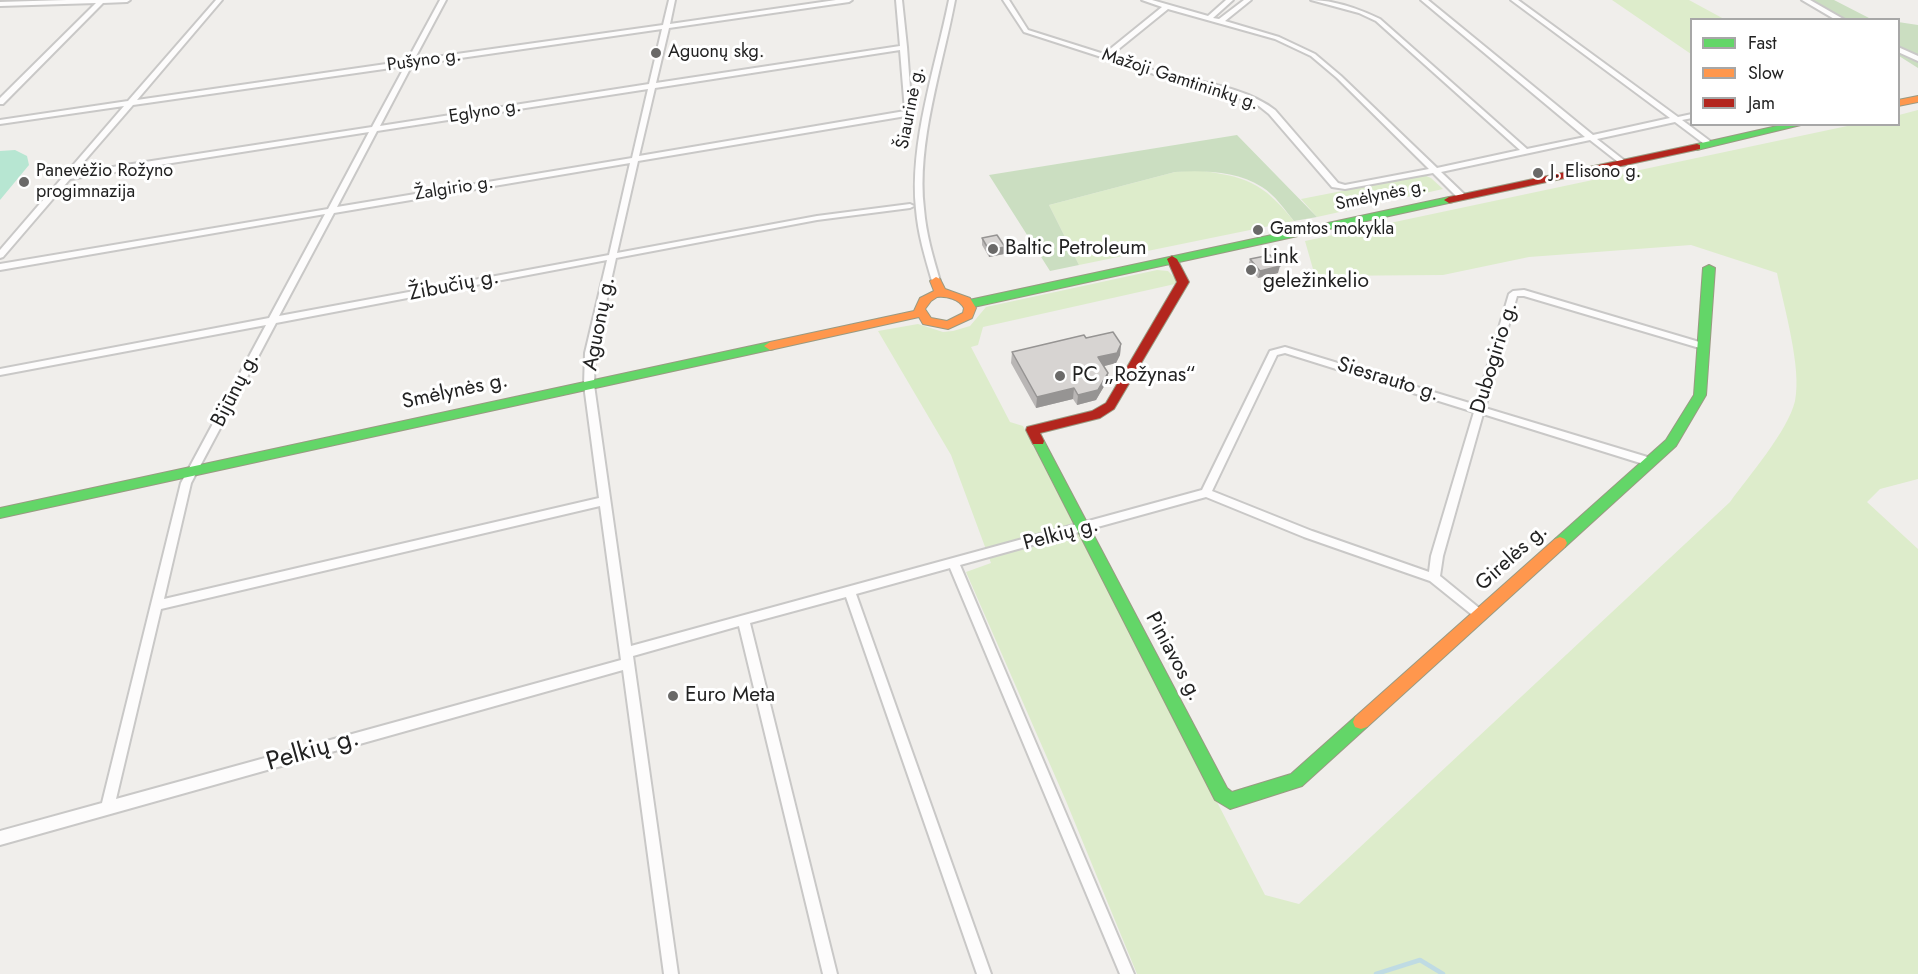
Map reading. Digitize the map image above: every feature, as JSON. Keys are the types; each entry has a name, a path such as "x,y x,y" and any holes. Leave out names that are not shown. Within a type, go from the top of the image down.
{"main road":[{"path":"1900,103 1918,99"},
{"name":"Smėlynės g.","path":"969,304 1792,126"},
{"name":"Piniavos g.","path":"1172,259 1180,271 1183,282 1110,406 1096,415 1032,430 1221,794 1230,801"},
{"name":"Girelės g.","path":"1230,801 1296,780 1671,443 1700,395 1709,268"},
{"path":"939,287 958,295 969,304 969,312 964,319 949,325 931,323 920,313 923,300 939,287"},
{"name":"Smėlynės g.","path":"0,513 920,313"}],"street":[{"path":"0,4 127,0"},
{"path":"0,255 128,102 219,0"},
{"name":"Bijūnų g.","path":"107,809 186,483 270,321 332,209 372,129 443,0"},
{"name":"Aguonų g.","path":"671,974 603,501 589,385 590,353 672,0"},
{"name":"Pušyno g.","path":"0,122 849,0"},
{"path":"899,0 904,47"},
{"name":"Šiaurinė g.","path":"939,287 922,238 919,156 952,0"},
{"name":"Mažoji Gamtininkų g.","path":"1006,0 1026,31 1222,89 1262,104 1272,112 1335,185 1345,187 1434,171 1690,116"},
{"path":"1145,0 1287,42 1313,55 1339,77 1462,197"},
{"path":"1208,18 1230,0"},
{"path":"1220,22 1248,0"},
{"path":"1314,0 1361,12 1378,20 1525,151"},
{"path":"1424,0 1622,163"},
{"path":"1514,0 1710,144"},
{"path":"1804,0 1838,18"},
{"path":"0,102 101,1"},
{"path":"1106,56 1167,6"},
{"name":"Eglyno g.","path":"66,177 904,47"},
{"name":"Žalgirio g.","path":"0,267 909,113 904,47"},
{"path":"1900,50 1918,59"},
{"name":"Žibučių g.","path":"0,372 614,255 817,218 910,206"},
{"name":"Dubogirio g.","path":"1434,578 1437,556 1513,294 1524,293 1703,346"},
{"name":"Siesrauto g.","path":"1206,494 1273,353 1278,351 1292,351 1650,462"},
{"path":"1206,494 1308,534 1434,578 1480,615"},
{"name":"Pelkių g.","path":"0,838 107,809 744,622 1206,494"},
{"path":"157,605 603,501"},
{"path":"954,564 1127,974"},
{"path":"850,593 984,974"},
{"path":"744,622 830,974"}],"green space":[{"path":"1612,0 1689,0 1722,18 1690,18 1690,53"},
{"path":"1805,0 1834,0 1869,18 1840,18"},
{"path":"1900,22 1918,25 1918,68 1900,57"},
{"path":"1918,110 1918,479 1880,489 1867,502 1918,549 1918,974 1137,974 1066,801 966,572 991,563 951,455 878,331 918,324 943,332 953,331 970,326 986,307 1157,270 1168,271 1176,279 1175,284 983,327 978,345 971,347 1010,422 1023,426 1265,895 1299,904 1730,502 1784,426 1795,401 1797,387 1791,337 1777,273 1691,245 1529,257 1443,275 1315,276 1305,241 1847,126 1900,126 1900,115"},
{"path":"1237,135 1317,217 1294,221 1267,190 1242,178 1197,171 1175,172 1049,205 1079,265 1050,271 989,175"},
{"path":"15,150 27,156 29,165 0,200 0,151"},
{"path":"1196,170 1228,175 1252,183 1272,197 1294,221 1079,265 1049,205 1175,172"},
{"path":"1424,175 1443,189 1317,217 1301,199"}],"building":[{"path":"997,235 1005,247 989,250 982,238"},
{"path":"1270,255 1280,266 1260,271 1250,259"},
{"name":"PC „Rožynas“","path":"1113,332 1121,344 1117,353 1098,357 1108,373 1098,390 1078,395 1074,388 1037,397 1012,352 1084,335 1086,338"}],"waterway":[{"path":"1376,974 1420,960 1443,974"}],"traffic: fast":[{"path":"1697,147 1792,126"},
{"path":"969,304 1449,200"},
{"path":"1560,543 1671,443 1700,395 1709,268"},
{"path":"0,513 770,346"},
{"path":"1038,441 1221,794 1230,801 1296,780 1361,722"}],"traffic: slow":[{"path":"1900,103 1918,99"},
{"path":"936,281 941,293"},
{"path":"947,293 966,301 970,308 968,315 948,325 927,321 919,309 921,305 930,296 947,293"},
{"path":"770,346 920,313"},
{"path":"1361,722 1560,543"}],"traffic: jam":[{"path":"1449,200 1697,147"},
{"path":"1038,441 1032,430 1096,415 1110,406 1183,282 1172,259"}],"place":[{"name":"Aguonų skg.","path":"656,53"},
{"name":"J. Elisono g.","path":"1538,173"},
{"name":"Panevėžio Rožyno progimnazija","path":"24,182"},
{"name":"Gamtos mokykla","path":"1258,230"},
{"name":"Baltic Petroleum","path":"993,249"},
{"name":"Link geležinkelio","path":"1251,270"},
{"name":"PC „Rožynas“","path":"1060,376"},
{"name":"Euro Meta","path":"673,696"}]}
